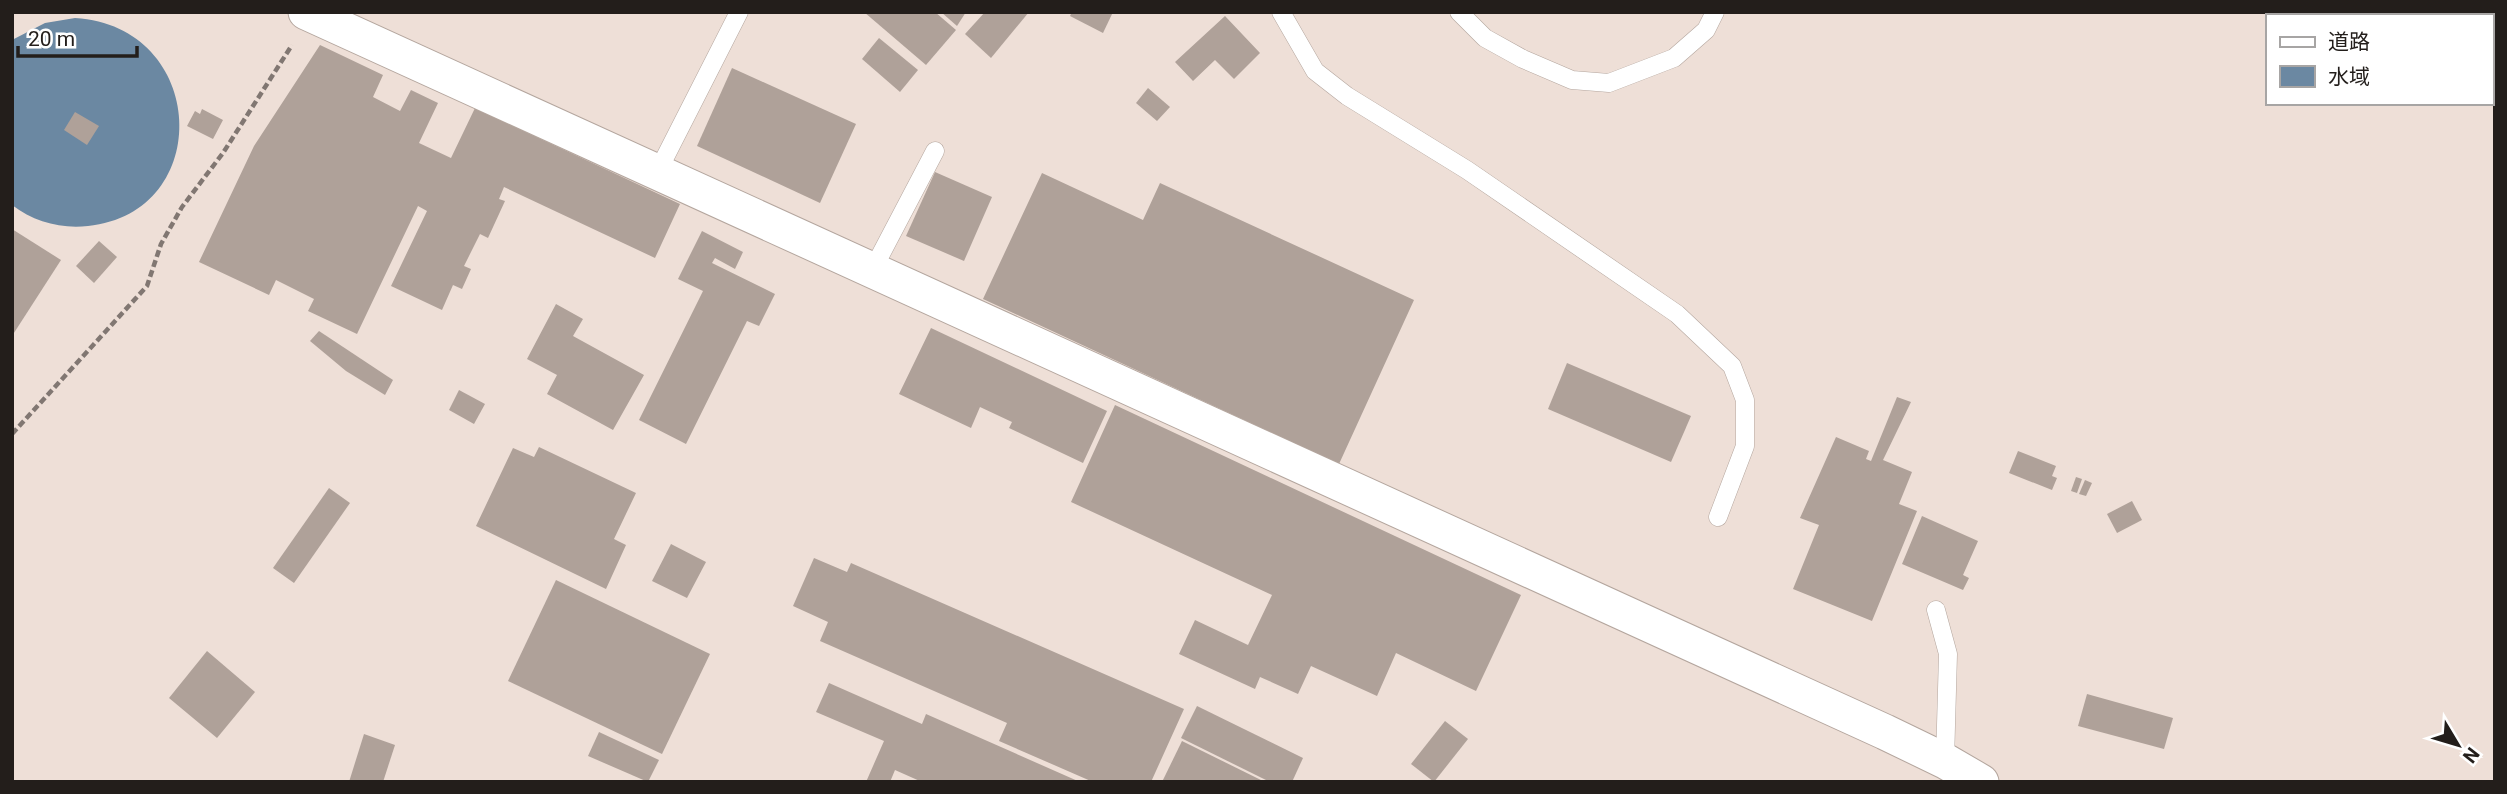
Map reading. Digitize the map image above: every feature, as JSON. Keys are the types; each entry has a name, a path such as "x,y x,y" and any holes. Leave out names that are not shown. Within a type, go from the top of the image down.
{"street":[{"path":"309,14 872,271 1944,771 1981,782"}],"lane":[{"path":"657,173 739,12"},
{"path":"1281,12 1315,71 1347,96 1467,170 1677,314 1732,366 1745,400 1745,446 1718,517"},
{"path":"1459,12 1485,38 1522,59 1572,80 1609,83 1674,58 1706,30 1715,12"},
{"path":"872,271 935,151"},
{"path":"1936,610 1948,654 1944,771"}],"path":[{"path":"12,434 147,286 160,244 182,207 223,153 309,14"}],"water":[{"path":"75,18 119,29 151,52 171,84 179,120 175,157 159,189 130,214 78,227 39,220 12,205 12,40 45,23"}],"building":[{"path":"864,12 935,12 956,30 926,65"},
{"path":"941,12 966,12 957,26"},
{"path":"985,12 1029,12 991,58 965,34"},
{"path":"1072,12 1113,12 1103,33 1070,16"},
{"path":"1225,16 1260,53 1234,79 1215,60 1193,81 1175,62"},
{"path":"879,38 918,70 900,92 862,59"},
{"path":"320,45 383,75 373,97 400,111 411,90 438,103 419,143 451,158 475,108 680,204 655,258 504,187 499,199 505,201 488,238 480,234 464,266 471,269 462,289 453,285 442,310 391,286 427,211 418,206 357,334 308,311 314,299 276,280 269,295 199,262 254,146"},
{"path":"732,68 856,124 820,203 697,146"},
{"path":"1148,88 1170,107 1157,121 1136,103"},
{"path":"202,109 223,120 213,139 187,126 195,111 200,114"},
{"path":"75,112 99,126 87,145 64,130"},
{"path":"935,172 992,197 964,261 906,236"},
{"path":"1042,173 1143,220 1160,183 1414,300 1339,464 983,299"},
{"path":"12,229 61,260 12,336"},
{"path":"702,231 743,252 735,269 715,258 712,263 775,294 759,326 747,321 686,444 639,420 703,291 678,279"},
{"path":"99,241 117,257 94,283 76,266"},
{"path":"556,304 583,319 573,336 644,375 613,430 547,394 557,375 527,359"},
{"path":"931,328 1107,411 1083,463 1009,428 1012,422 980,407 971,428 899,394"},
{"path":"319,331 393,380 385,395 346,371 310,341"},
{"path":"1567,363 1691,416 1671,462 1548,409"},
{"path":"459,390 485,404 474,424 449,410"},
{"path":"1897,397 1911,402 1883,460 1912,472 1899,504 1917,511 1872,621 1793,589 1819,525 1800,518 1836,437 1869,451 1866,459 1871,461"},
{"path":"1115,405 1521,595 1476,691 1396,653 1377,696 1311,666 1298,694 1260,677 1255,689 1179,654 1195,620 1248,645 1272,595 1071,502"},
{"path":"539,447 636,493 614,539 626,545 606,589 476,526 513,448 534,457"},
{"path":"2018,451 2056,466 2052,476 2057,478 2052,490 2009,473"},
{"path":"2076,477 2082,479 2077,493 2071,491"},
{"path":"2085,480 2092,483 2086,496 2079,494"},
{"path":"329,488 350,503 294,583 273,568"},
{"path":"2132,501 2142,520 2117,533 2107,514"},
{"path":"1922,516 1978,541 1963,575 1969,578 1963,590 1902,564"},
{"path":"671,544 706,562 687,598 652,581"},
{"path":"814,558 847,572 851,563 1184,709 1151,782 1093,782 999,741 1007,723 820,641 828,622 793,606"},
{"path":"556,580 710,654 662,754 508,681"},
{"path":"207,651 255,692 217,738 169,698"},
{"path":"829,683 922,724 926,714 1080,782 922,782 895,770 890,782 866,782 884,741 816,712"},
{"path":"2087,694 2173,718 2164,749 2078,726"},
{"path":"1197,706 1303,758 1292,782 1270,782 1181,738"},
{"path":"1445,721 1468,739 1434,782 1411,764"},
{"path":"599,732 659,760 648,782 588,756"},
{"path":"364,734 395,745 383,782 349,782"},
{"path":"1182,741 1265,782 1162,782"}]}
